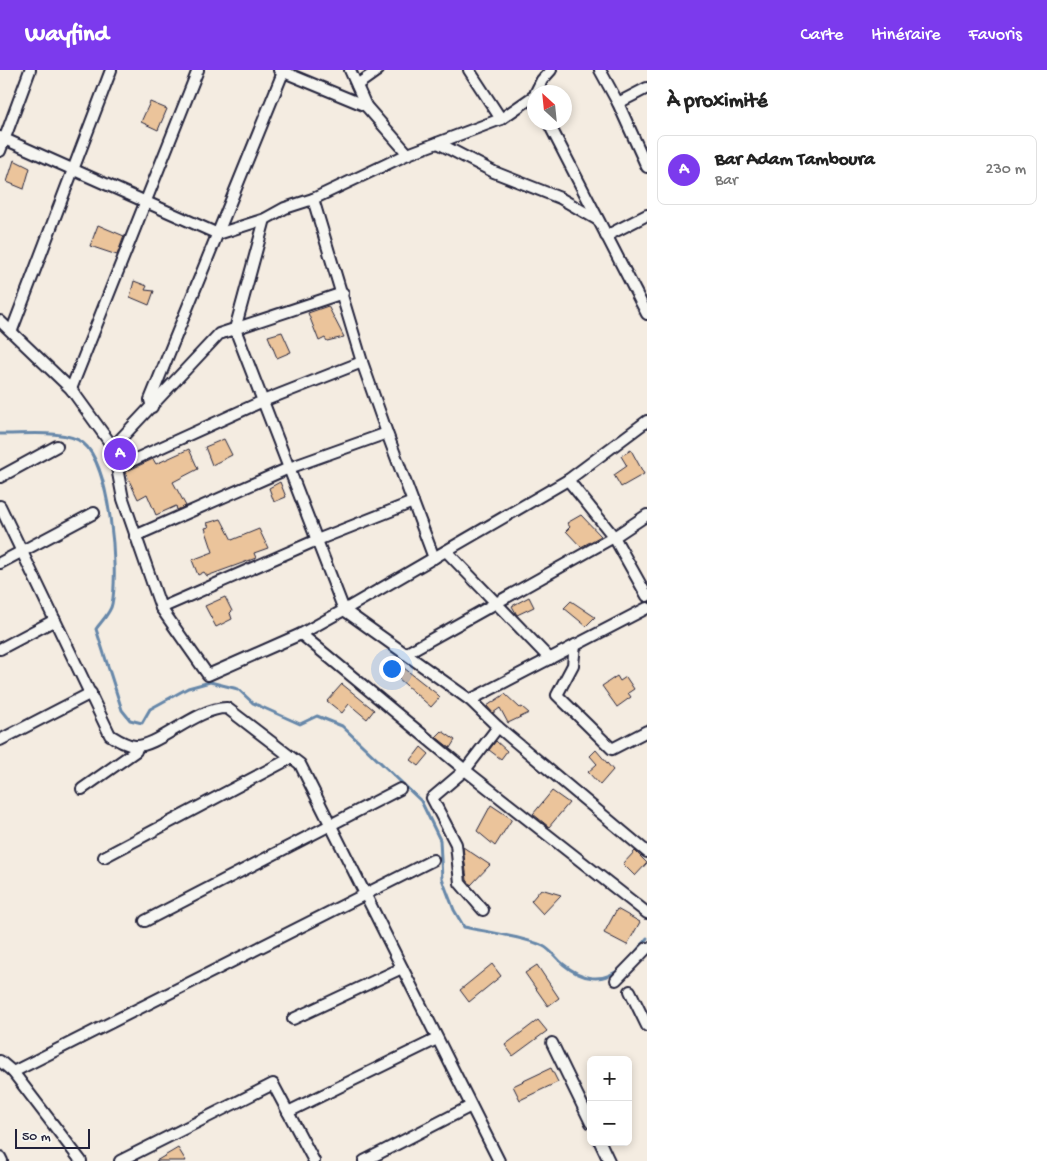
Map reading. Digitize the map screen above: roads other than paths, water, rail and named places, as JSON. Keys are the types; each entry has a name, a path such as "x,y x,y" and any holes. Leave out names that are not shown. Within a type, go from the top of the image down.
{"street":[{"path":"0,151 2,138 30,70"},
{"path":"12,330 111,70"},
{"path":"71,389 198,70"},
{"path":"350,70 366,106 408,154"},
{"path":"357,85 378,70"},
{"path":"470,70 501,119"},
{"path":"540,85 551,70"},
{"path":"600,70 618,103 647,167"},
{"path":"152,407 150,400 282,71 366,106"},
{"path":"618,103 647,88"},
{"path":"2,138 218,234 265,219 285,208 313,199 408,154 501,119 527,102"},
{"path":"552,130 647,314"},
{"path":"438,143 494,172 560,198 598,220"},
{"path":"313,199 343,293 362,362 434,558"},
{"path":"606,236 647,215"},
{"path":"265,219 235,329 344,610 470,700 498,727 646,850"},
{"path":"113,447 219,334 343,293"},
{"path":"0,321 12,330 71,389 113,447 123,499 161,608 208,675 301,634 434,558 568,480 647,421"},
{"path":"118,467 264,401 362,362"},
{"path":"135,536 289,468 387,433"},
{"path":"0,477 57,446"},
{"path":"568,480 614,537 647,596"},
{"path":"161,608 317,540 413,502"},
{"path":"0,506 110,734 121,742 137,746 157,738 210,710 227,708 300,764 499,1161"},
{"path":"0,563 94,513"},
{"path":"405,654 614,537 647,515"},
{"path":"446,551 550,658"},
{"path":"470,700 647,608"},
{"path":"0,649 55,620"},
{"path":"301,634 465,770 647,913"},
{"path":"575,645 573,665 557,695 612,749 647,731"},
{"path":"0,740 91,693"},
{"path":"483,910 460,883 456,844 432,798 465,770 498,727"},
{"path":"82,789 136,751 137,746"},
{"path":"104,858 291,758"},
{"path":"145,921 400,789"},
{"path":"13,1072 433,860"},
{"path":"616,980 647,948"},
{"path":"293,1019 402,968"},
{"path":"630,992 647,1026"},
{"path":"288,1112 437,1039"},
{"path":"552,1044 587,1115"},
{"path":"0,1061 13,1072 81,1161"},
{"path":"120,1161 273,1084 314,1161"},
{"path":"364,1161 471,1106"},
{"path":"602,1146 609,1161"},
{"path":"0,1157 2,1161"}],"waterway":[{"path":"0,434 55,434 75,439 83,443 92,455 100,472 110,519 113,544 114,588 108,614 96,629 122,710 130,720 142,723 150,709 188,688 210,682 238,689 253,703 300,724 317,716 342,726 421,801 440,840 442,879 454,910 464,927 537,943 549,950 570,969 578,974 592,978 607,976 622,967"},
{"path":"631,958 647,938"}],"place":[{"name":"Bar Adam Tamboura","path":"120,454"}]}
